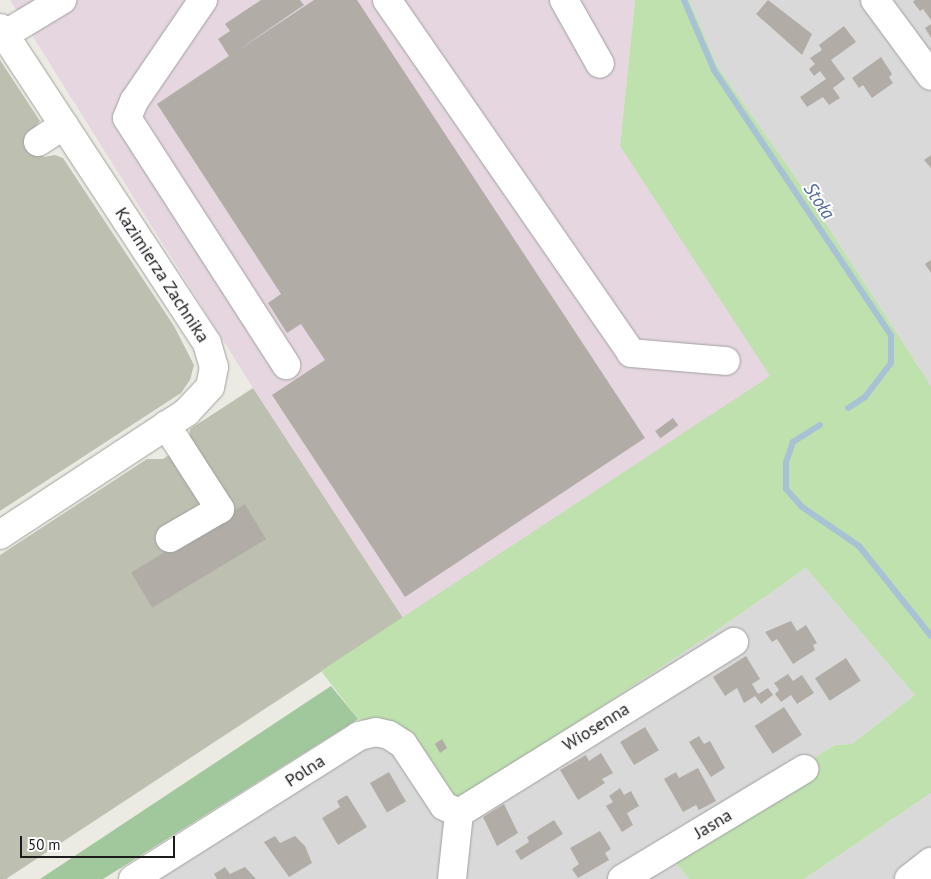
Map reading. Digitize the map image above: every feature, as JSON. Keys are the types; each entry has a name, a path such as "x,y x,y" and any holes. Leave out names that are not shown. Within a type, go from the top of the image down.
{"street":[{"path":"2,32 62,0"},
{"path":"203,0 134,102 127,118 286,365"},
{"path":"387,0 632,353 726,361"},
{"path":"564,0 600,64"},
{"path":"876,0 931,76"},
{"name":"Kazimierza Zachnika","path":"0,535 188,412 207,393 210,387 213,360 207,344 2,32"},
{"path":"38,142 64,125"},
{"path":"166,426 220,509 170,538"},
{"name":"Wiosenna","path":"459,813 734,642"},
{"name":"Polna","path":"133,879 359,736 376,732 389,735 403,744 444,806 459,813"},
{"name":"Jasna","path":"622,879 804,769"},
{"path":"452,879 459,813"},
{"path":"909,879 931,862"}],"shaded area":[{"path":"10,0 635,0 620,146 771,376 403,618 253,388"},
{"path":"689,0 931,0 931,386 798,181 717,66"},
{"path":"0,60 40,121 28,136 44,157 55,155 63,158 174,326 194,365 190,380 181,393 0,511"},
{"path":"253,388 403,618 6,879 0,879 0,555 147,459 163,459 189,442 190,429"},
{"path":"806,568 915,695 852,744 835,745 665,849 689,879 148,879 375,738 497,775 710,635"},
{"path":"931,793 931,879 804,879"}],"green space":[{"path":"635,0 689,0 717,66 798,181 931,386 931,793 804,879 689,879 665,849 835,745 852,744 915,695 806,568 710,635 452,805 402,732 358,719 321,671 770,376 620,146"},
{"path":"331,686 358,719 103,879 40,879"}],"building":[{"path":"261,0 300,0 304,5 234,53 314,0 357,0 645,438 405,597 272,395 325,360 301,324 287,333 268,303 281,294 157,104 229,56 218,39 230,31 225,24"},
{"path":"768,0 812,34 802,55 756,14"},
{"path":"915,0 931,0 931,20 923,9 920,11 913,2"},
{"path":"931,24 931,38 925,28"},
{"path":"844,26 856,42 831,60 845,79 833,88 840,98 829,105 823,97 807,107 800,97 826,79 820,71 814,76 809,69 815,64 810,58 822,50 819,45"},
{"path":"881,57 892,74 889,77 893,83 872,98 863,85 859,88 852,78"},
{"path":"931,155 931,168 924,160"},
{"path":"931,260 931,273 925,264"},
{"path":"673,418 678,425 660,438 655,431"},
{"path":"245,504 266,539 152,608 131,573"},
{"path":"791,621 797,631 806,625 817,643 813,645 815,650 793,664 777,639 772,642 765,632"},
{"path":"746,656 760,679 752,684 758,694 768,688 773,695 761,704 755,696 744,703 737,688 725,696 713,677"},
{"path":"846,658 861,681 830,701 815,678"},
{"path":"788,674 793,681 802,675 814,693 797,704 791,695 781,702 775,694 779,690 774,683"},
{"path":"784,707 802,735 773,754 755,726"},
{"path":"645,727 659,750 634,765 620,742"},
{"path":"699,736 704,744 710,741 725,768 711,777 689,742"},
{"path":"442,739 447,748 440,753 435,744"},
{"path":"601,753 613,773 602,779 605,783 578,800 560,770 586,755 589,761"},
{"path":"698,768 716,801 699,810 696,805 683,812 664,779 676,772 679,778"},
{"path":"389,772 406,801 387,812 370,783"},
{"path":"620,788 624,795 631,791 639,806 627,813 633,825 622,832 606,806 613,802 609,796"},
{"path":"347,795 367,827 338,845 322,818 340,807 337,801"},
{"path":"504,804 518,833 497,846 483,817"},
{"path":"554,820 563,834 521,860 515,851 529,842 527,837"},
{"path":"600,831 611,849 605,853 609,860 578,878 572,869 579,864 570,848"},
{"path":"275,836 280,843 295,836 305,846 312,863 289,877 264,842"},
{"path":"225,867 230,874 245,867 256,879 217,879 214,874"}],"waterway":[{"name":"Stoła","path":"684,0 714,70 891,335 891,363 865,397 848,408"},
{"name":"Stoła","path":"820,425 793,442 786,462 786,489 802,507 859,546 931,636"}]}
